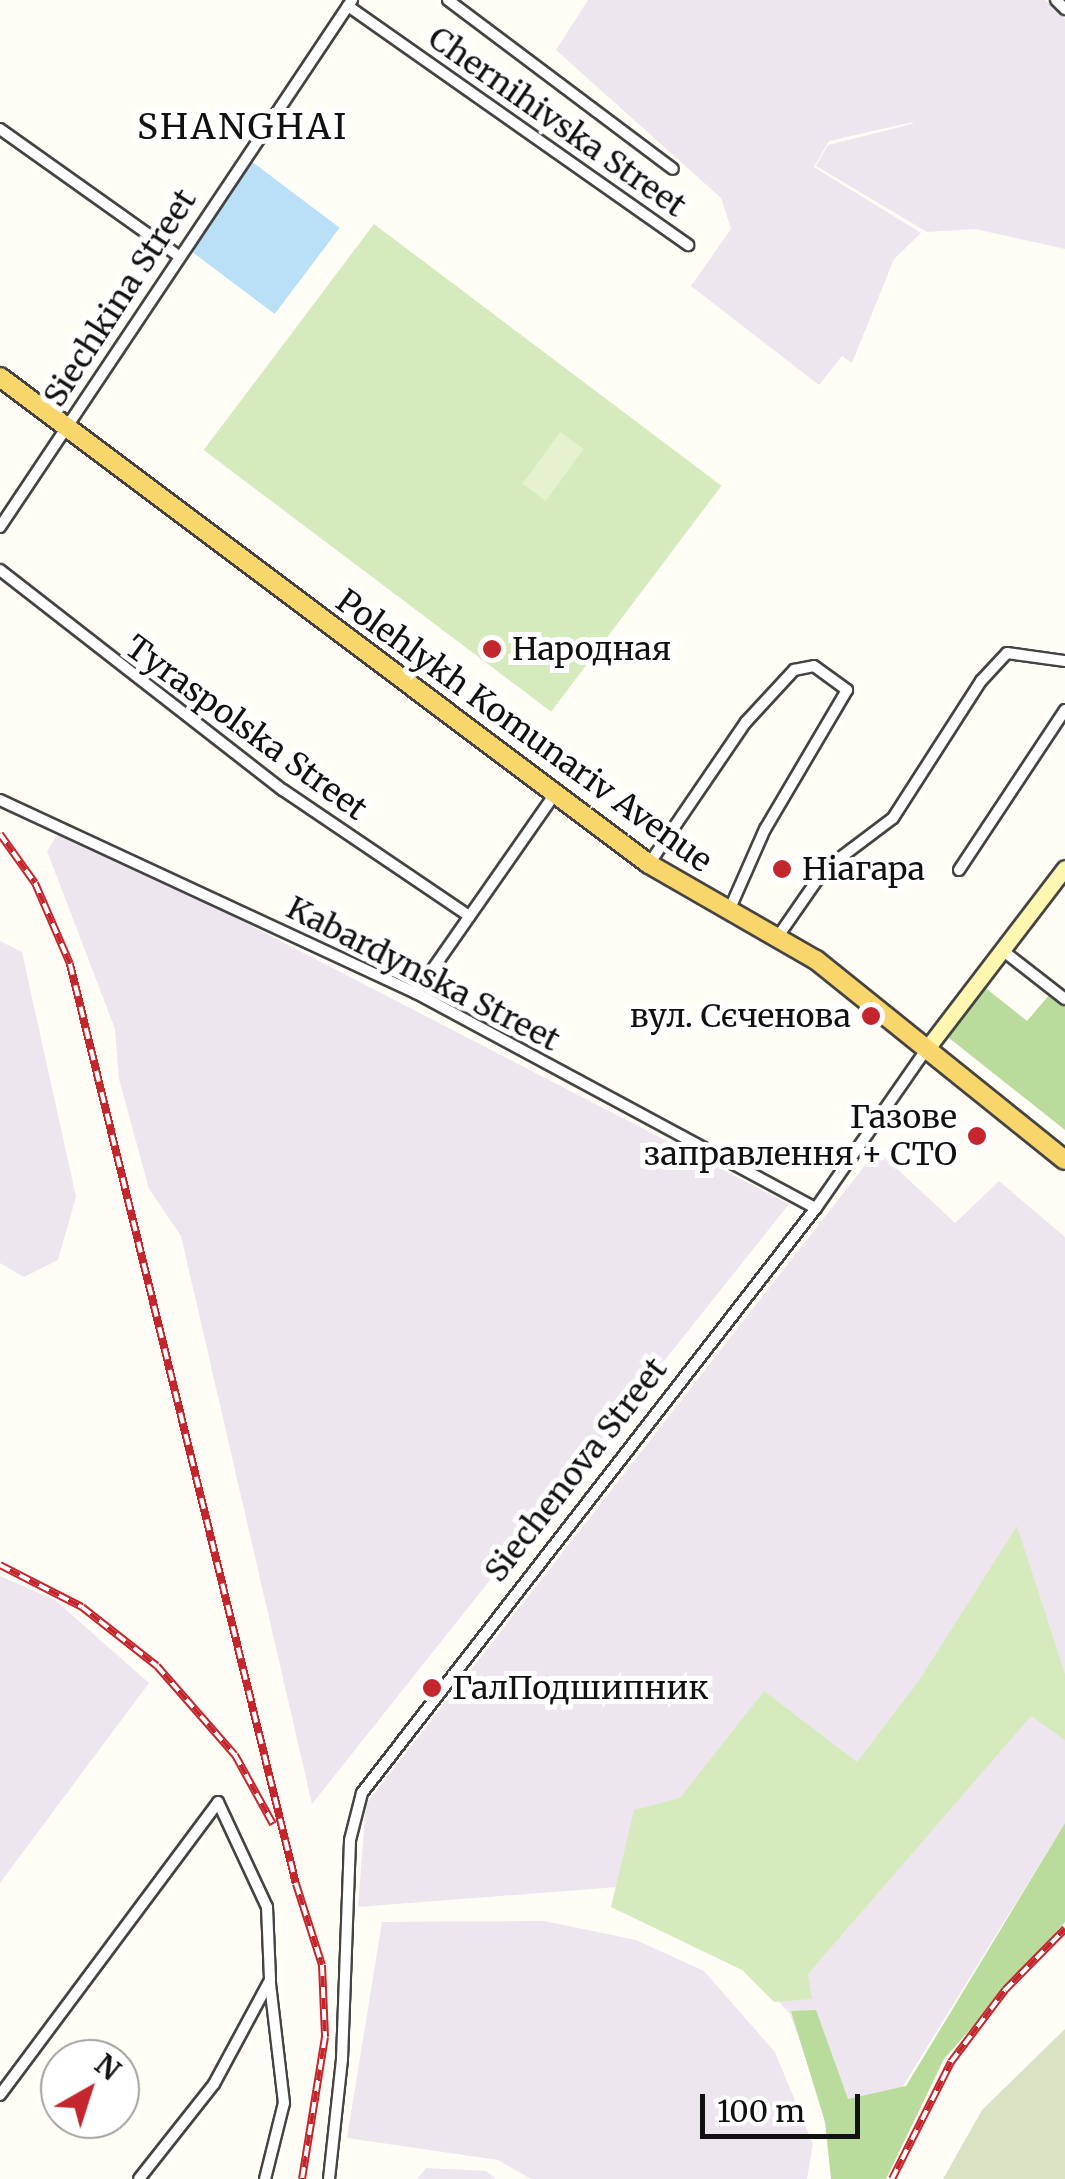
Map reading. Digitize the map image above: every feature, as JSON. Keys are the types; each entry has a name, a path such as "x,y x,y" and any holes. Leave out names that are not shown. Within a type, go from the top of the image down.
{"main road":[{"name":"Polehlykh Komunariv Avenue","path":"0,378 648,864 728,913 779,935 928,1047 1065,1160"}],"street":[{"name":"Chernihivska Street","path":"448,0 673,169"},
{"path":"1056,0 1065,9"},
{"name":"Chernihivska Street","path":"350,3 688,245"},
{"name":"Siechkina Street","path":"0,527 177,255 350,3"},
{"path":"0,129 177,255"},
{"name":"Tyraspolska Street","path":"0,570 283,790 469,916"},
{"path":"779,935 824,870 893,818 981,681 1007,654 1065,661"},
{"path":"648,864 746,722 794,670 814,666 847,690 765,829 728,913"},
{"path":"958,870 1065,710"},
{"path":"416,994 556,794"},
{"name":"Kabardynska Street","path":"0,800 416,994 816,1208"},
{"name":"Siechenova Street","path":"329,2179 342,2059 350,1840 362,1794 816,1208 928,1047 1065,868"},
{"path":"1002,950 1065,999"},
{"path":"0,2095 218,1802 267,1907 270,1980 284,2103 266,2179"},
{"path":"139,2179 214,2084 270,1980"}],"shaded area":[{"path":"588,0 1045,0 1065,19 1065,249 975,229 927,232 816,166 828,145 913,122 829,141 814,167 921,233 894,259 852,363 842,356 819,385 691,286 731,229 721,198 556,50"},
{"path":"62,828 789,1204 312,1804 181,1236 149,1189 119,1079 115,1029 47,851"},
{"path":"0,941 22,952 76,1197 58,1260 24,1277 0,1263"},
{"path":"877,1150 955,1223 999,1181 1065,1237 1065,1823 897,2096 827,2117 790,2014 732,1951 618,1887 358,1907 366,1804"},
{"path":"0,1576 55,1600 149,1683 0,1883"},
{"path":"544,1921 636,1940 704,1971 775,2052 813,2144 807,2179 531,2179 498,2160 347,2138 382,1922"},
{"path":"426,2168 486,2171 496,2179 417,2179"}],"green space":[{"path":"374,224 721,486 551,712 204,450"},
{"path":"560,432 583,449 546,501 522,484"},
{"path":"983,986 1027,1021 1050,994 1065,1006 1065,1130 944,1034"},
{"path":"1017,1526 1065,1674 1065,1740 1031,1716 808,1974 812,1999 774,2002 742,1970 611,1907 634,1810 680,1798 764,1691 857,1762 918,1682"},
{"path":"1065,1823 1065,1922 944,2059 886,2179 831,2179 825,2122 791,2011 816,2010 848,2099 906,2086"},
{"path":"1065,2029 1065,2179 943,2179 982,2110"}],"water":[{"path":"251,161 340,228 275,314 186,247"}],"railway":[{"path":"0,834 35,883 70,964 296,1884 322,1965 325,2037 302,2179"},
{"path":"0,1565 82,1607 157,1666 235,1755 273,1824"},
{"path":"892,2179 951,2062 1005,1990 1065,1929"}],"place":[{"name":"Народная","path":"492,649"},
{"name":"Ніагара","path":"782,869"},
{"name":"вул. Сєченова","path":"871,1016"},
{"name":"Газове заправлення + СТО","path":"977,1136"},
{"name":"ГалПодшипник","path":"432,1688"}],"district":[{"name":"SHANGHAI","path":"243,127"}]}
